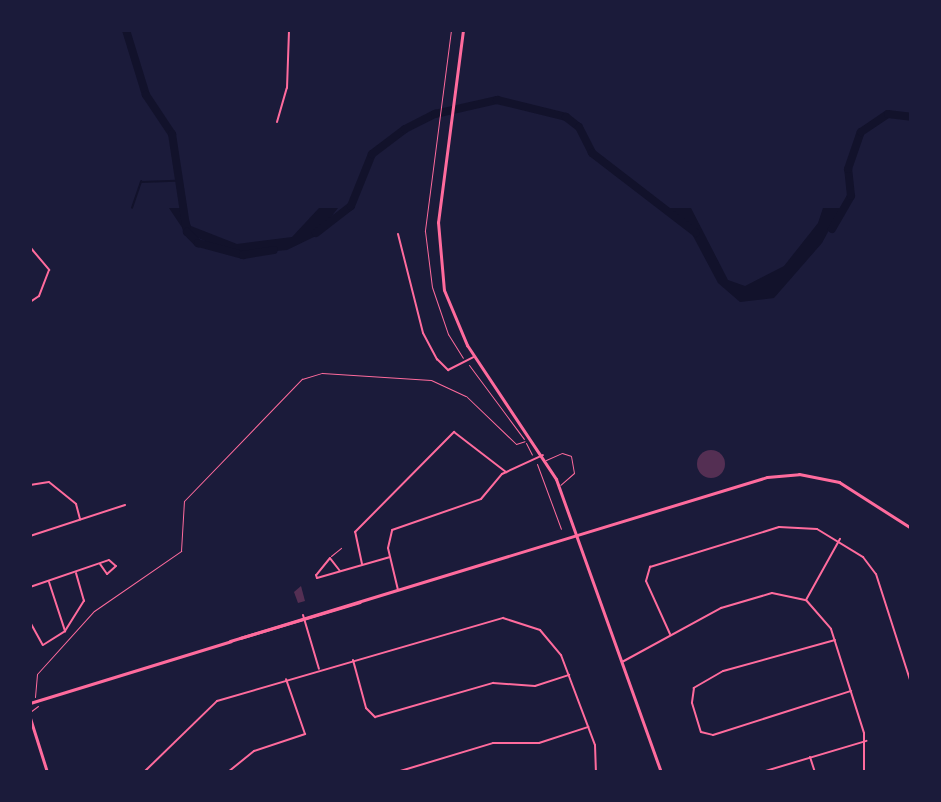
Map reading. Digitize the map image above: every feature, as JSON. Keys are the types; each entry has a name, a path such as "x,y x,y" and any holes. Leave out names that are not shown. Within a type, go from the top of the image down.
{"main road":[{"path":"463,30 445,165 439,264 454,320 474,357 543,455 559,486 575,537 661,772"},
{"path":"230,641 303,615 398,590 789,475 839,482 911,528"},
{"path":"30,703 230,641 305,621 373,597"},
{"path":"30,718 47,772"}],"street":[{"path":"277,122 287,88 289,30"},
{"path":"398,234 423,333 436,359 448,370 474,357"},
{"path":"30,247 49,270 39,296 30,303"},
{"path":"362,564 355,532 454,432 506,472"},
{"path":"398,590 387,539 397,526 481,499 506,472 543,455"},
{"path":"30,485 49,482 76,504 80,519"},
{"path":"30,536 125,505"},
{"path":"670,634 646,581 650,567 779,527 817,529 840,539 876,574 911,683"},
{"path":"806,600 840,539"},
{"path":"340,571 330,558 317,578 390,557"},
{"path":"30,587 112,560 116,566 107,574 100,564"},
{"path":"30,622 43,645 65,631 84,601 76,573"},
{"path":"49,581 65,631"},
{"path":"622,662 700,616 759,596 785,594 806,600 825,618 835,640 866,741 864,772"},
{"path":"303,615 319,669"},
{"path":"144,772 211,704 319,669 503,618 531,624 547,635 569,675 588,727 596,772"},
{"path":"835,640 723,671 694,688 692,703 701,732 713,735 851,691"},
{"path":"353,659 368,712 376,717 493,682 540,686 569,675"},
{"path":"228,772 254,752 305,734 286,679"},
{"path":"397,772 493,743 538,743 588,727"},
{"path":"764,772 866,741"},
{"path":"810,757 815,772"}],"lane":[{"path":"546,460 562,453 571,456 574,473 559,486"},
{"path":"330,558 341,548"}],"path":[{"path":"452,30 425,231 429,273 448,334 464,359"},
{"path":"469,365 525,441 561,529"},
{"path":"33,690 38,674 94,611 182,551 184,501 302,379 322,373 431,380 466,396 516,444 525,441"},
{"path":"30,712 38,708"}],"shaded area":[{"path":"169,208 184,208 191,226 237,244 292,237 319,208 338,208 316,236 287,250 236,255 185,232"},
{"path":"665,208 691,208 728,280 745,286 784,266 818,223 823,208 841,208 822,243 774,298 740,302 718,283 684,219"}],"building":[{"path":"711,450 721,454 725,464 721,474 711,478 701,474 697,464 701,454"},
{"path":"301,586 305,601 298,603 294,592"}],"waterway":[{"path":"126,30 146,95 172,134 187,232 198,243 243,255 274,250"},
{"path":"316,233 351,206 372,154 405,129 435,114 497,100 566,117 579,127 592,153 696,233"},
{"path":"832,229 851,196 848,169 861,132 888,114 911,117"},
{"path":"132,208 141,182 176,181"}]}
